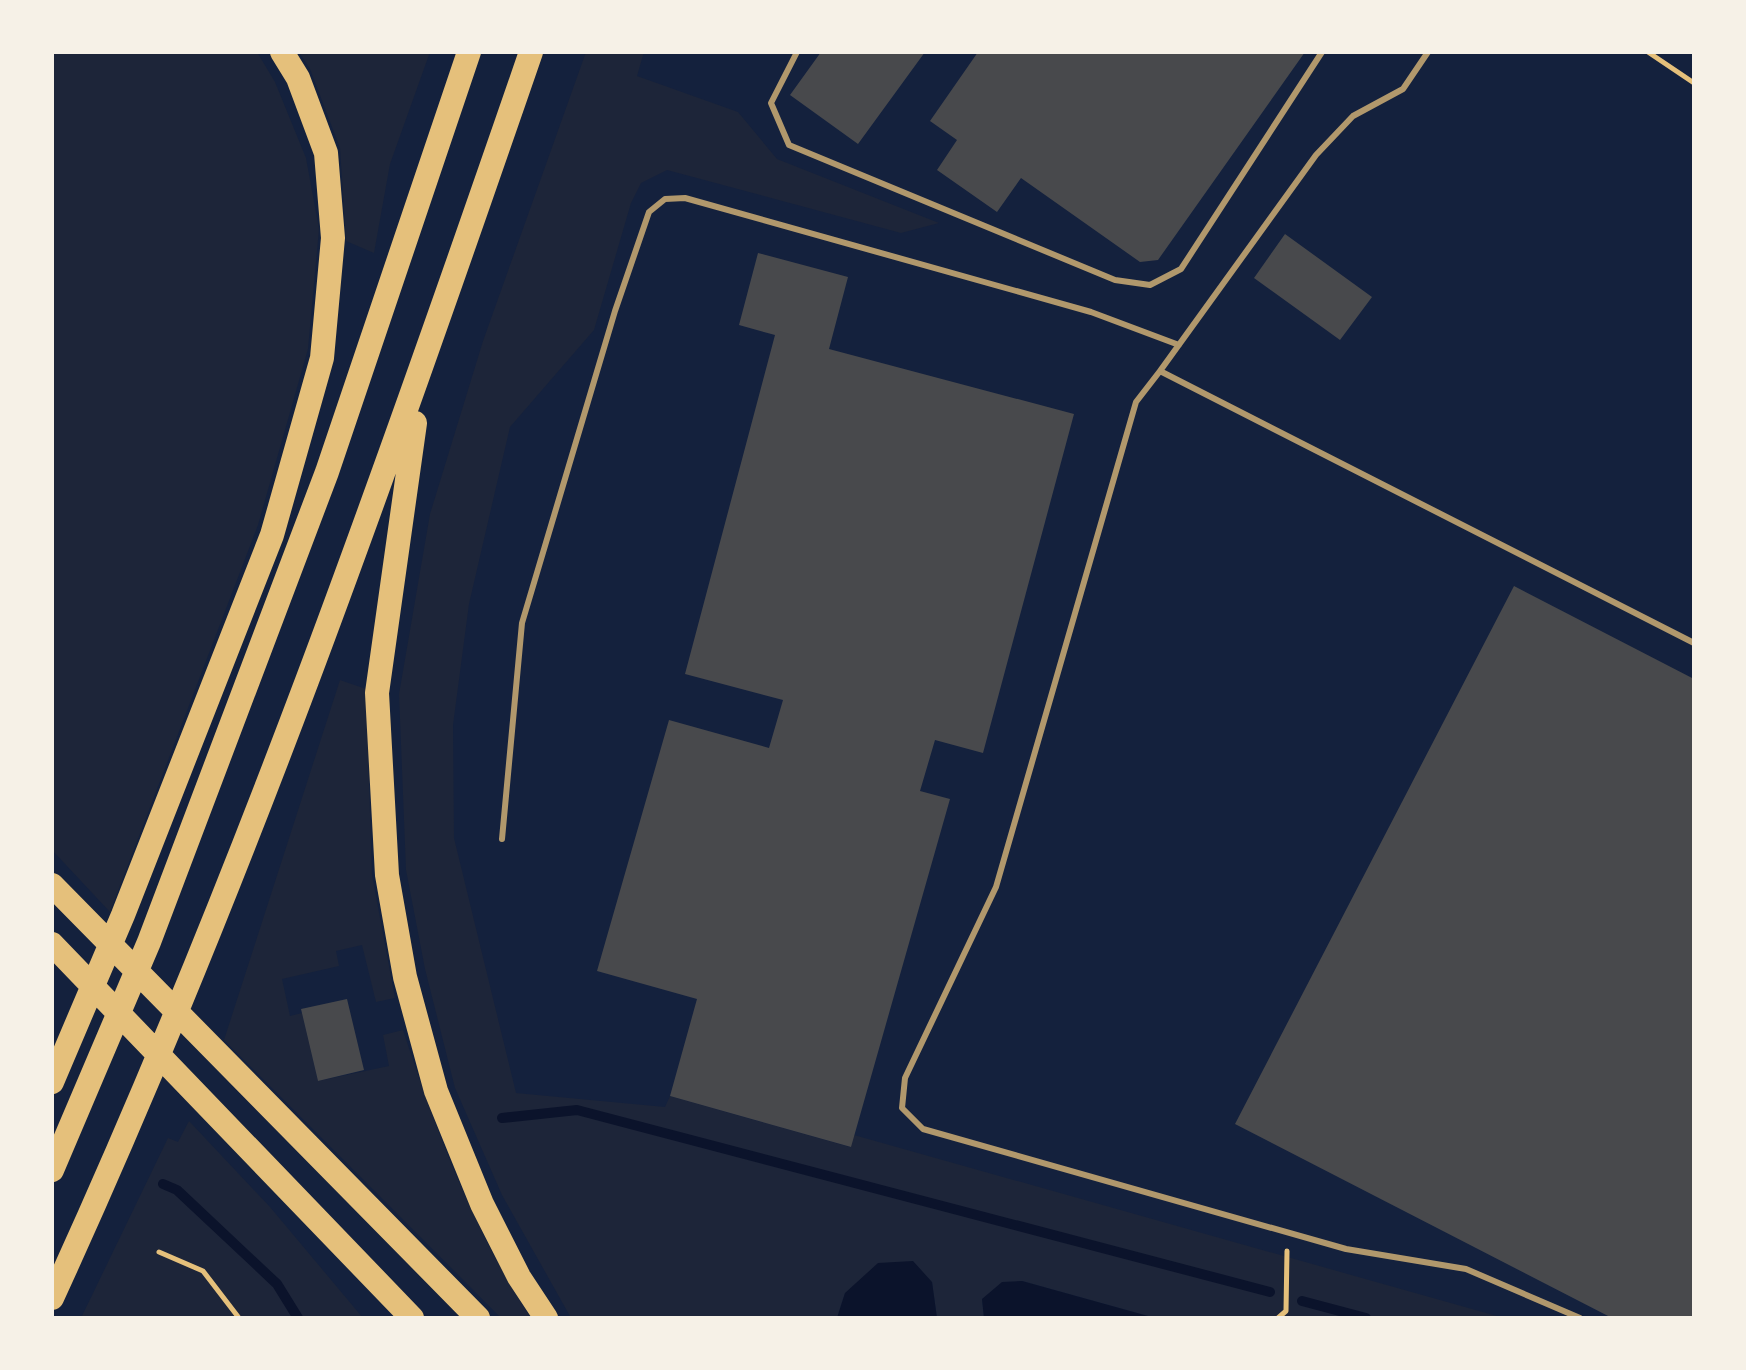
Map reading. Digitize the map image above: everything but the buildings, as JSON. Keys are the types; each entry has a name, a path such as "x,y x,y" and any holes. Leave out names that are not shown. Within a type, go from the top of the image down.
{"highway":[{"path":"52,1082 123,915 272,535 322,358 333,238 326,153 298,78 282,52"},
{"path":"52,1170 149,942 327,472 469,52"},
{"path":"52,1298 189,985 369,521 531,52"},
{"path":"424,362 397,530 377,693 387,875 405,977 436,1091 482,1204 519,1277 546,1318"},
{"path":"52,885 478,1318"},
{"path":"52,944 412,1318"}],"lane":[{"path":"797,52 771,103 789,145 1115,280 1150,285 1181,269 1322,52"},
{"path":"1428,52 1403,89 1353,116 1316,155 1136,402 996,887 905,1078 902,1108 923,1129 1287,1234 1346,1249 1466,1269 1580,1318"},
{"path":"502,839 522,623 615,311 649,212 665,199 685,198 1091,312 1179,345"},
{"path":"1160,371 1694,643"}],"path":[{"path":"1648,52 1694,83"},
{"path":"1278,1318 1286,1311 1287,1234"},
{"path":"159,1252 203,1271 239,1318"}],"shaded area":[{"path":"52,52 257,52 275,82 306,158 319,229 308,349 258,525 110,912 52,850"},
{"path":"299,52 430,52 390,164 374,253 346,241 340,148 310,69"},
{"path":"586,52 644,52 637,76 738,112 777,159 939,223 901,233 667,170 641,183 631,203 594,330 510,427 469,604 453,725 454,838 516,1093 665,1107 670,1096 850,1147 854,1135 1504,1318 1155,1318 1022,1281 982,1299 984,1318 937,1318 932,1282 845,1293 837,1318 571,1318 502,1195 455,1088 425,969 406,870 399,694 430,514 483,341"},
{"path":"340,680 366,689 372,875 395,998 376,1002 362,945 336,951 339,966 282,979 290,1016 302,1013 318,1081 389,1066 383,1035 403,1030 429,1105 474,1214 531,1318 501,1318 224,1040"},
{"path":"189,1121 270,1207 363,1318 81,1318 168,1138 178,1142"},
{"path":"913,1261 932,1282 937,1318 837,1318 845,1293 878,1263"},
{"path":"1022,1281 1155,1318 984,1318 982,1299 1002,1282"}],"waterway":[{"path":"502,1118 577,1110 1270,1292"},
{"path":"163,1184 177,1190 277,1284 298,1318"},
{"path":"1302,1301 1366,1318"}]}
